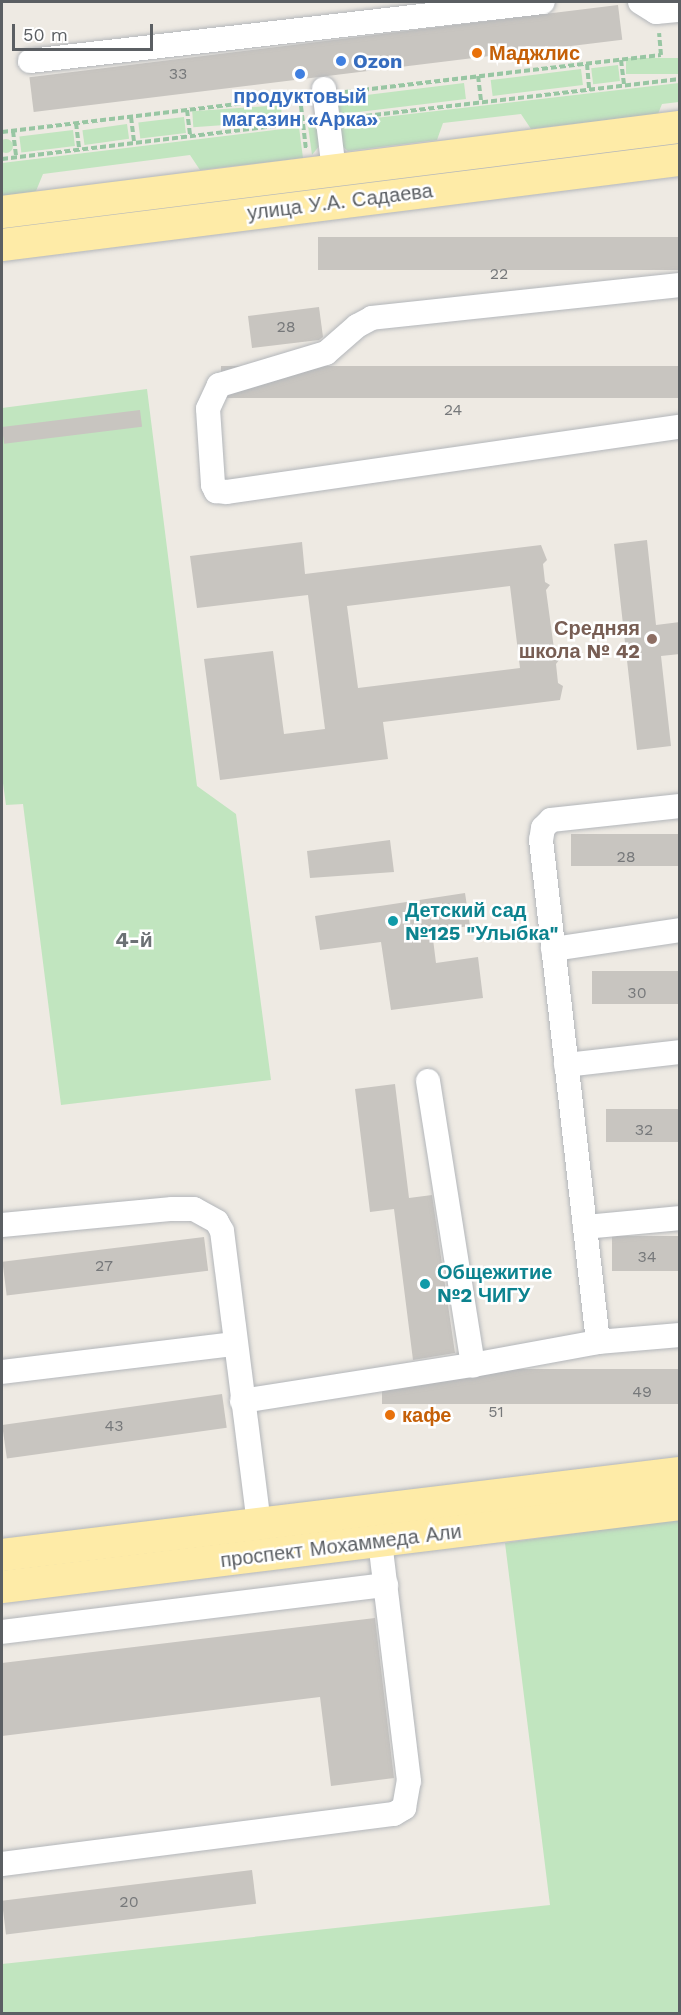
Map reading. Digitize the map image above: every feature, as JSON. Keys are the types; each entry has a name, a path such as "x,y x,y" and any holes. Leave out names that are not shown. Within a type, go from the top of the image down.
{"main road":[{"name":"улица У.А. Садаева","path":"2,212 321,163 680,127"},
{"name":"улица У.А. Садаева","path":"2,245 680,160"},
{"name":"проспект Мохаммеда Али","path":"2,1555 680,1473"},
{"name":"проспект Мохаммеда Али","path":"2,1587 680,1504"}],"lane":[{"path":"30,60 386,10 543,2"},
{"path":"321,163 324,92"},
{"path":"680,285 372,318 357,326 327,353 219,385 208,409 213,485 216,491 226,492 680,428"},
{"path":"598,1342 541,840 543,828 552,820 680,806"},
{"path":"552,949 680,930"},
{"path":"566,1065 680,1052"},
{"path":"428,1081 472,1365"},
{"path":"2,1225 172,1209 205,1212 222,1231 242,1401 260,1524"},
{"path":"585,1227 680,1218"},
{"path":"242,1401 472,1365 598,1342 680,1335"},
{"path":"2,1372 235,1344"},
{"path":"2,1864 394,1814 404,1808 409,1781 380,1541"},
{"path":"2,1632 386,1585"}],"path":[{"path":"2,132 300,97 324,92 661,55 659,8"},
{"path":"621,60 624,85"},
{"path":"586,64 590,89"},
{"path":"478,76 481,102"},
{"path":"300,97 321,163"},
{"path":"187,110 190,136"},
{"path":"131,117 134,143"},
{"path":"76,123 79,149"},
{"path":"14,131 16,157"}],"green space":[{"path":"626,58 679,58 679,74 626,74"},
{"path":"618,65 620,81 593,84 591,68"},
{"path":"581,69 583,85 493,96 491,80"},
{"path":"464,83 466,99 332,115 330,99"},
{"path":"679,83 679,102 662,104 658,114 531,129 521,114 443,123 437,140 348,151 334,140 332,123"},
{"path":"281,105 282,121 193,127 192,111"},
{"path":"184,117 186,133 140,138 138,123"},
{"path":"127,124 129,139 85,145 82,130"},
{"path":"322,125 323,141 312,155 308,126"},
{"path":"299,127 303,158 200,170 190,155 43,174 36,191 2,196 2,163"},
{"path":"73,130 75,146 21,152 19,137"},
{"path":"6,139 11,141 13,146 11,151 6,153 1,151 -1,146 1,141"},
{"path":"147,389 197,786 236,814 271,1080 61,1105 23,804 6,805 2,776 2,408"},
{"path":"679,1519 679,2013 2,2013 2,1964 550,1905 505,1543"}],"building":[{"path":"618,5 622,40 34,112 29,77"},
{"path":"318,237 680,237 680,270 318,270"},
{"path":"319,307 323,337 319,340 252,348 248,316"},
{"path":"221,366 680,366 680,398 221,398"},
{"path":"140,410 142,427 4,444 2,427"},
{"name":"Средняя школа № 42","path":"647,540 656,625 680,622 680,654 661,656 671,746 637,750 614,544"},
{"path":"302,542 305,574 541,545 547,560 543,564 545,582 550,585 546,590 555,656 559,660 556,664 558,683 563,686 560,700 383,722 388,759 220,780 204,659 273,651 284,734 325,729 308,595 197,608 190,556","holes":["510,586 520,668 358,688 347,606"]},
{"path":"571,834 680,834 680,866 571,866"},
{"path":"390,840 394,872 310,878 307,851"},
{"name":"Детский сад №125 \"Улыбка\"","path":"465,893 470,926 432,931 436,963 478,957 483,998 391,1010 381,942 320,950 315,916"},
{"path":"592,971 680,971 680,1004 592,1004"},
{"name":"Общежитие №2 ЧИГУ","path":"395,1084 409,1198 432,1195 455,1353 413,1360 394,1209 370,1212 355,1089"},
{"path":"606,1109 680,1109 680,1142 606,1142"},
{"path":"612,1236 680,1236 680,1271 612,1271"},
{"path":"204,1237 208,1271 7,1295 3,1262"},
{"path":"382,1369 680,1369 680,1404 382,1404"},
{"path":"222,1394 227,1428 7,1459 2,1425"},
{"path":"375,1618 394,1778 331,1786 320,1697 2,1736 2,1663"},
{"path":"252,1870 256,1904 6,1934 2,1901"}],"place":[{"name":"Маджлис","path":"477,53"},
{"name":"Ozon","path":"341,61"},
{"name":"продуктовый магазин «Арка»","path":"300,74"},
{"name":"Средняя школа № 42","path":"652,639"},
{"name":"Детский сад №125 \"Улыбка\"","path":"393,921"},
{"name":"Общежитие №2 ЧИГУ","path":"425,1284"},
{"name":"кафе","path":"390,1415"}],"district":[{"name":"4-й","path":"134,940"}]}
